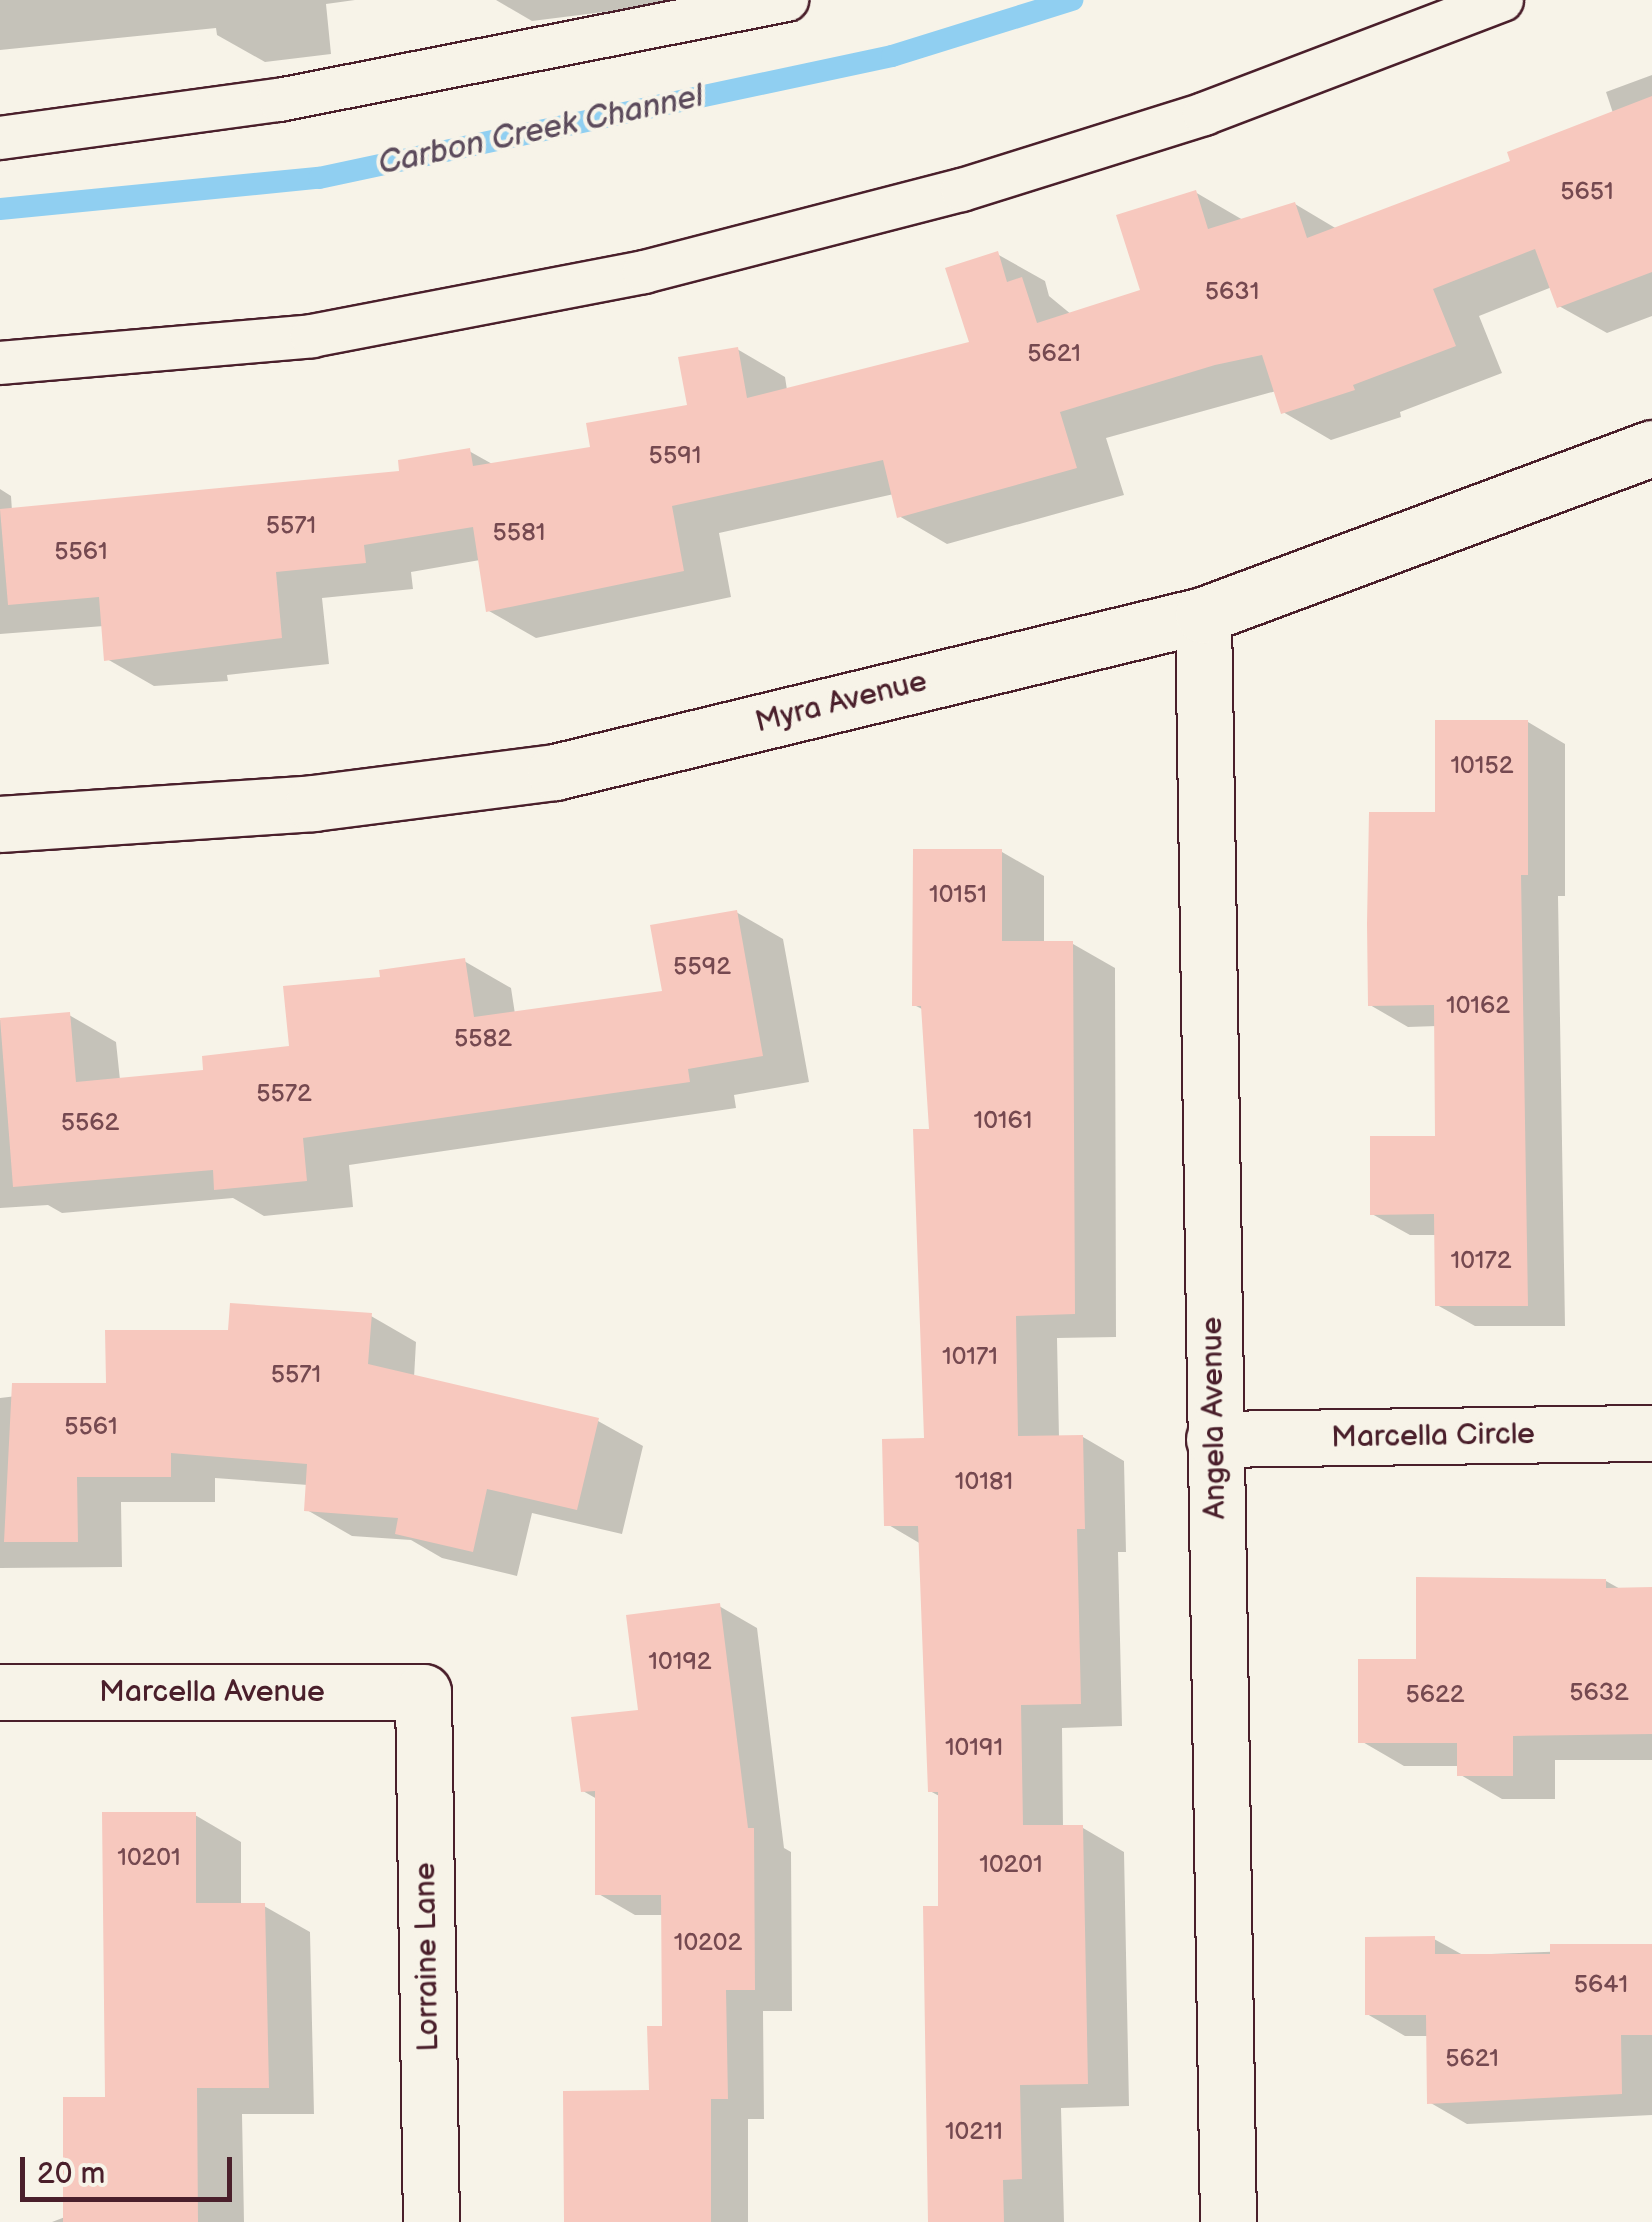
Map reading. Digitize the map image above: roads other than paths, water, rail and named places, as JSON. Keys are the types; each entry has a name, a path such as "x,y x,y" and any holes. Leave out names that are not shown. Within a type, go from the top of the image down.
{"street":[{"name":"Myra Avenue","path":"0,824 313,803 555,772 1204,614 1652,448"},
{"name":"Angela Avenue","path":"1204,614 1228,2222"},
{"name":"Marcella Circle","path":"1214,1440 1652,1432"},
{"name":"Marcella Avenue","path":"0,1692 423,1692"},
{"name":"Lorraine Lane","path":"423,1692 431,2222"}],"lane":[{"path":"0,138 280,100 787,0"},
{"path":"0,364 312,336 644,272 962,190 1204,114 1502,0"}],"waterway":[{"name":"Carbon Creek Channel","path":"0,209 319,178 892,56 1072,0"}]}
